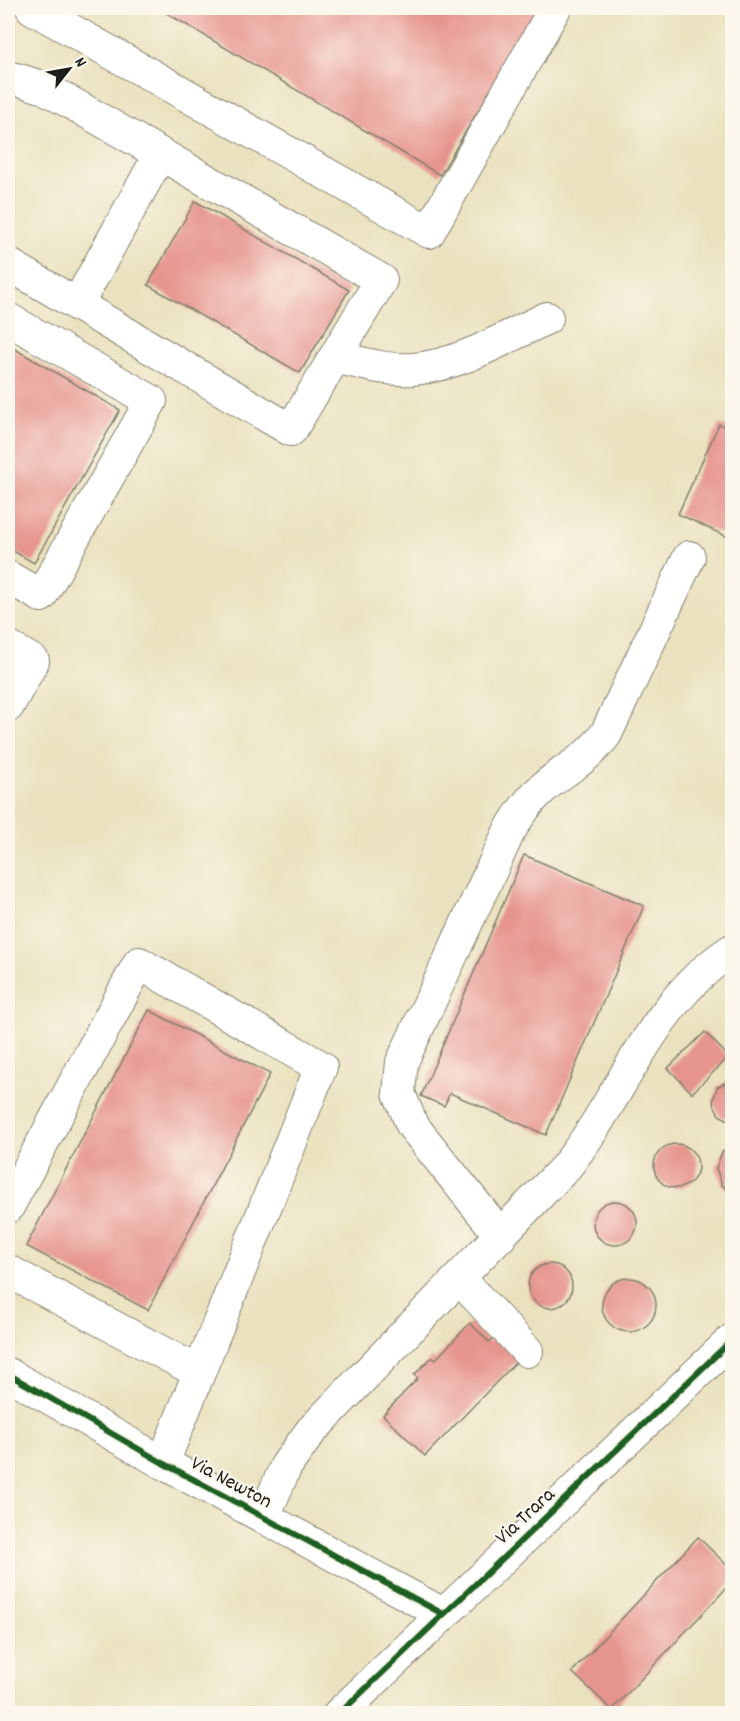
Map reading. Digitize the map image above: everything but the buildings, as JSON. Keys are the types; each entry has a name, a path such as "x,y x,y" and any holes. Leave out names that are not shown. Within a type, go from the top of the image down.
{"street":[{"path":"32,8 429,232 555,8"},
{"path":"8,80 16,79 45,88 381,280 291,430 8,264"},
{"path":"77,305 160,154"},
{"path":"335,357 392,369 428,367 463,356 547,318"},
{"path":"8,319 151,401 41,596 8,577"},
{"path":"501,1236 411,1125 399,1093 402,1062 509,832 523,809 541,789 592,753 606,734 689,557"},
{"path":"8,647 33,661 8,706"},
{"path":"264,1516 286,1466 311,1431 501,1236 585,1144 616,1094 641,1047 674,1001 732,950"},
{"path":"8,1207 139,963 321,1067 163,1462"},
{"path":"8,1271 199,1372"},
{"path":"459,1278 527,1352"},
{"name":"Via Trara","path":"339,1713 732,1340"},
{"name":"Via Newton","path":"8,1374 163,1462 443,1614"}],"cycle path":[{"path":"339,1714 732,1340"},
{"path":"8,1374 163,1463 443,1614"}]}
